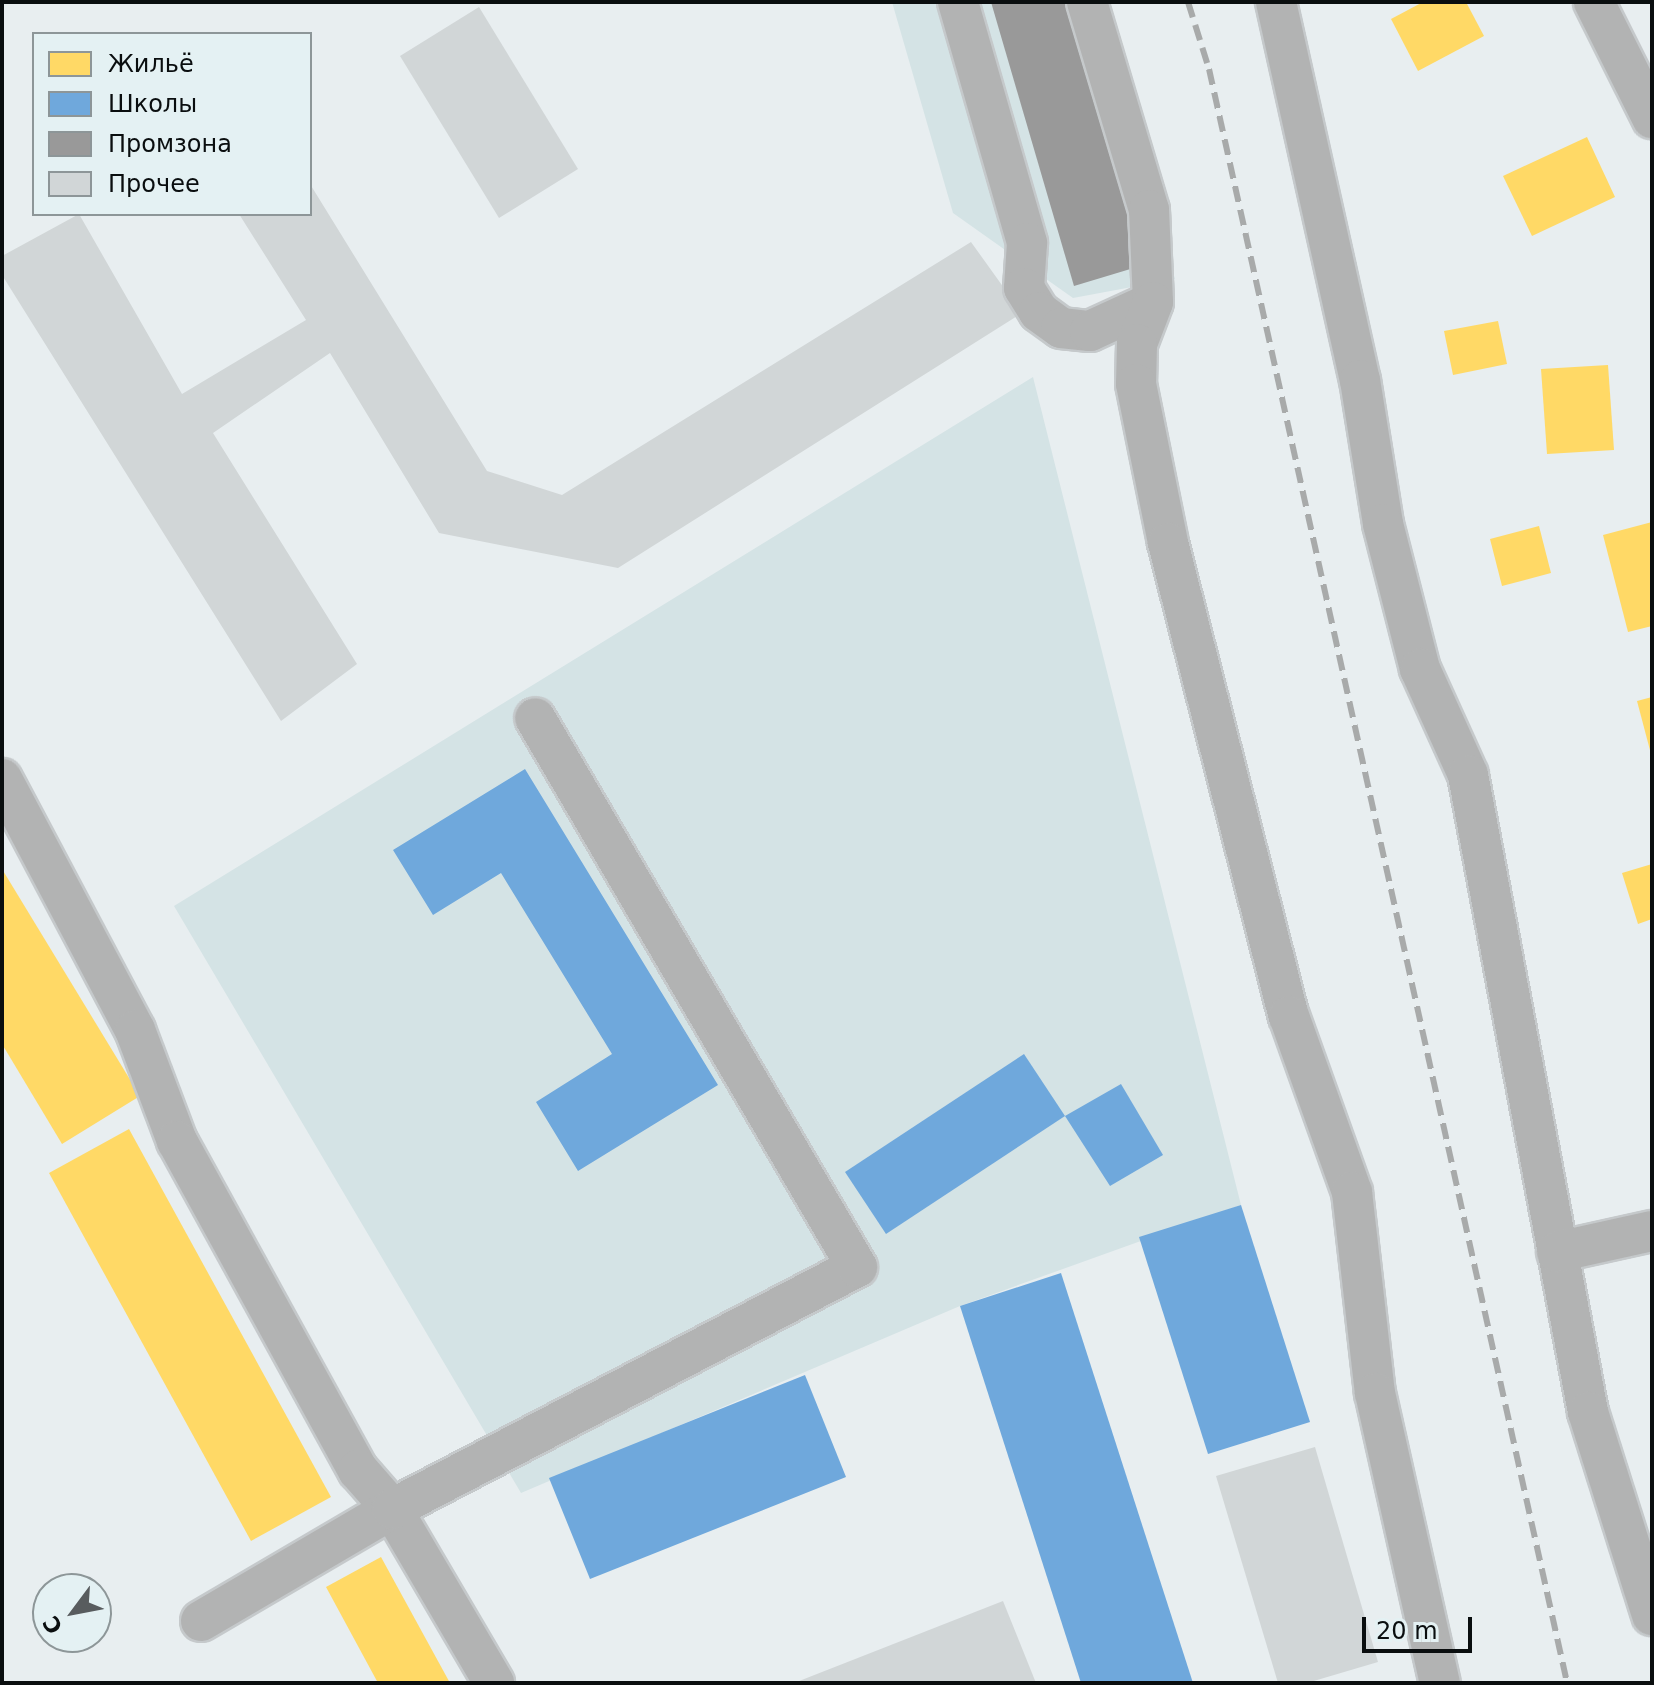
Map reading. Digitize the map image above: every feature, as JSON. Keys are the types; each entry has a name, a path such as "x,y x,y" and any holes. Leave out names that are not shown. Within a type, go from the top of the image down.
{"street":[{"path":"958,2 1027,243 1024,288 1039,312 1061,328 1090,331 1153,302"},
{"path":"1087,2 1149,210 1153,302 1137,344 1136,384 1162,514 1289,1016 1352,1192 1375,1393 1440,1683"},
{"path":"1276,2 1360,380 1383,524 1420,669 1468,775 1588,1412 1652,1615"},
{"path":"1594,2 1652,118"},
{"path":"201,1621 392,1509 857,1267 535,718"},
{"path":"2,779 135,1030 177,1141 358,1470 392,1509 494,1683"},
{"path":"1557,1252 1652,1231"}],"shaded area":[{"path":"892,2 1096,2 1175,279 1073,298 953,213"},
{"path":"1033,377 1241,1205 960,1306 521,1493 174,906"}],"building: Жильё":[{"path":"1423,2 1466,2 1484,36 1418,71 1391,19"},
{"path":"1587,137 1615,197 1532,236 1503,176"},
{"path":"1498,321 1507,364 1453,375 1444,331"},
{"path":"1608,365 1614,450 1547,454 1541,369"},
{"path":"1652,522 1652,626 1628,632 1603,535"},
{"path":"1539,526 1551,573 1502,586 1490,539"},
{"path":"1652,697 1652,754 1651,754 1637,701"},
{"path":"1652,864 1652,919 1638,924 1622,873"},
{"path":"2,869 140,1096 62,1144 2,1044"},
{"path":"129,1129 331,1497 251,1541 49,1173"},
{"path":"381,1557 450,1683 378,1683 326,1587"}],"building: Школы":[{"path":"525,769 718,1085 578,1171 536,1102 612,1054 501,873 433,915 393,850"},
{"path":"1024,1054 1065,1116 886,1234 845,1172"},
{"path":"1121,1084 1163,1155 1110,1186 1065,1116"},
{"path":"1241,1205 1310,1422 1208,1454 1139,1237"},
{"path":"1061,1273 1193,1683 1081,1683 960,1306"},
{"path":"805,1375 846,1477 590,1579 549,1478"}],"building: Промзона":[{"path":"991,2 1071,2 1147,264 1074,286"}],"building: Прочее":[{"path":"479,7 578,169 499,218 400,56"},
{"path":"312,187 487,471 562,495 971,242 1022,313 618,568 439,533 330,353 213,433 357,664 281,721 2,275 2,256 80,216 182,394 306,320 240,216 312,216"},
{"path":"1315,1447 1378,1662 1307,1683 1278,1683 1216,1476"},
{"path":"1003,1601 1036,1683 794,1683"}],"railway":[{"path":"1188,2 1209,69 1567,1683"}]}
